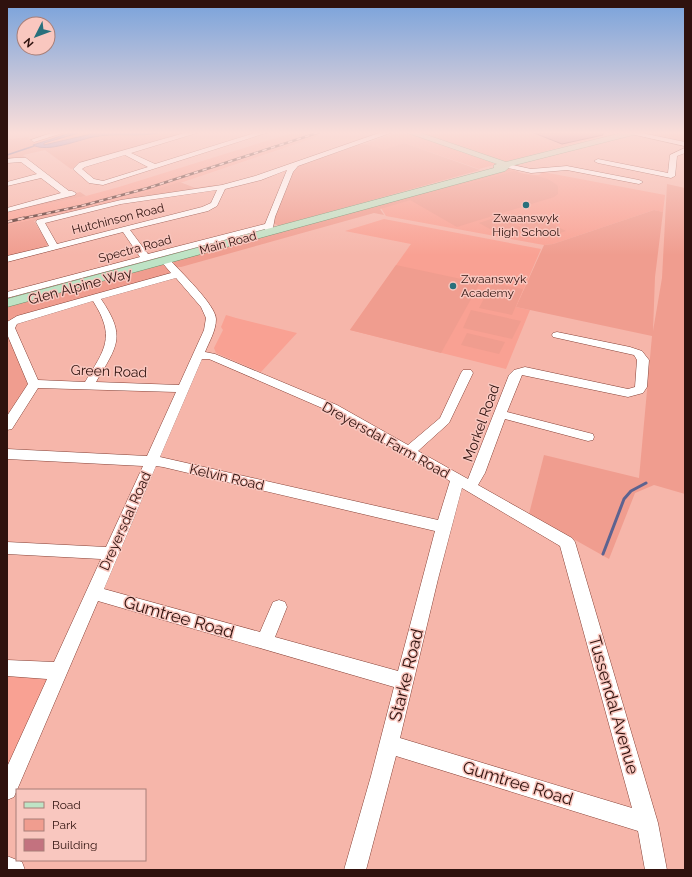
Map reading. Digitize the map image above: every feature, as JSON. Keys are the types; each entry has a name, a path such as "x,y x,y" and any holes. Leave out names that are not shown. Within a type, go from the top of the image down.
{"main road":[{"name":"Main Road","path":"7,303 51,287 165,260 269,228 486,173"}],"street":[{"path":"40,173 67,194"},
{"path":"81,173 92,181 98,183 135,173"},
{"path":"54,247 40,223 42,221 133,200 222,187 274,173"},
{"path":"269,228 289,173"},
{"path":"592,173 639,182"},
{"path":"655,173 670,176 672,173"},
{"path":"7,184 43,175"},
{"name":"Hutchinson Road","path":"7,259 209,208 218,199 222,187"},
{"path":"7,210 75,192"},
{"name":"Spectra Road","path":"7,295 51,287 146,258 269,228"},
{"path":"125,229 146,258"},
{"name":"Dreyersdal Road","path":"7,790 209,330 211,318 206,306 165,260"},
{"name":"Glen Alpine Way","path":"34,384 10,328 12,322 21,318 178,274"},
{"path":"89,385 108,351 112,340 112,325 95,297"},
{"name":"Morkel Road","path":"464,483 478,473 514,375 521,371 623,392 633,393 641,387 643,360 638,353 557,335"},
{"name":"Dreyersdal Farm Road","path":"199,355 211,356 333,408 566,542"},
{"path":"409,452 445,420 466,373"},
{"path":"7,426 34,384"},
{"name":"Green Road","path":"34,384 183,389"},
{"path":"500,414 588,437"},
{"name":"Kelvin Road","path":"7,454 163,462 443,526"},
{"name":"Starke Road","path":"355,870 389,744 403,681 443,526 464,483"},
{"name":"Tussendal Avenue","path":"566,542 585,600 647,823 656,870"},
{"path":"7,548 110,553"},
{"name":"Gumtree Road","path":"94,593 403,681"},
{"path":"264,642 279,607"},
{"path":"7,668 60,671"},
{"name":"Gumtree Road","path":"389,744 647,823"},
{"path":"7,867 14,870"}],"shaded area":[{"path":"164,173 210,173 108,203 7,225 7,212 86,196"},
{"name":"Zwaanswyk High School","path":"503,173 539,175 542,173 548,173 665,195 663,212 654,210 553,244 544,245 386,216 381,208"},
{"name":"Zwaanswyk Academy","path":"384,219 541,249 516,307 530,310 506,369 350,330 411,244 345,231"},
{"path":"226,315 297,333 261,372 216,353 214,348 223,330 221,327"},
{"path":"7,671 53,673 7,778"}],"green space":[{"path":"292,173 469,173 279,226 273,223"},
{"path":"494,173 503,173 424,196 507,173 522,173 538,176 558,186 558,194 554,197 457,227 410,200 380,209 384,215 374,213 181,267 176,267 173,263 174,261"},
{"path":"180,182 195,188 215,185 216,187 121,201 34,221 48,244 45,247 7,257 7,225 108,203"},
{"path":"667,184 685,188 685,494 654,485 635,493 609,559 529,514 544,455 639,478 652,336 516,307 544,245 553,244 654,210 663,212 655,277 653,331 662,278"},
{"path":"80,192 86,196 7,212 7,211"},
{"path":"500,216 526,230 505,237 479,223"},
{"path":"539,217 566,231 545,238 518,224"},
{"path":"165,260 178,274 12,322 32,377 7,426 7,303"},
{"path":"396,265 480,283 441,353 350,330"},
{"path":"492,283 523,289 512,315 479,308"},
{"path":"471,310 521,321 512,339 463,328"},
{"path":"467,333 505,342 499,354 461,345"}],"waterway":[{"path":"603,554 624,499 631,491 646,483"}],"railway":[{"path":"20,219 81,206 148,188 194,173"},
{"path":"7,222 24,218"}],"place":[{"name":"Zwaanswyk High School","path":"526,205"},
{"name":"Zwaanswyk Academy","path":"453,286"}]}
